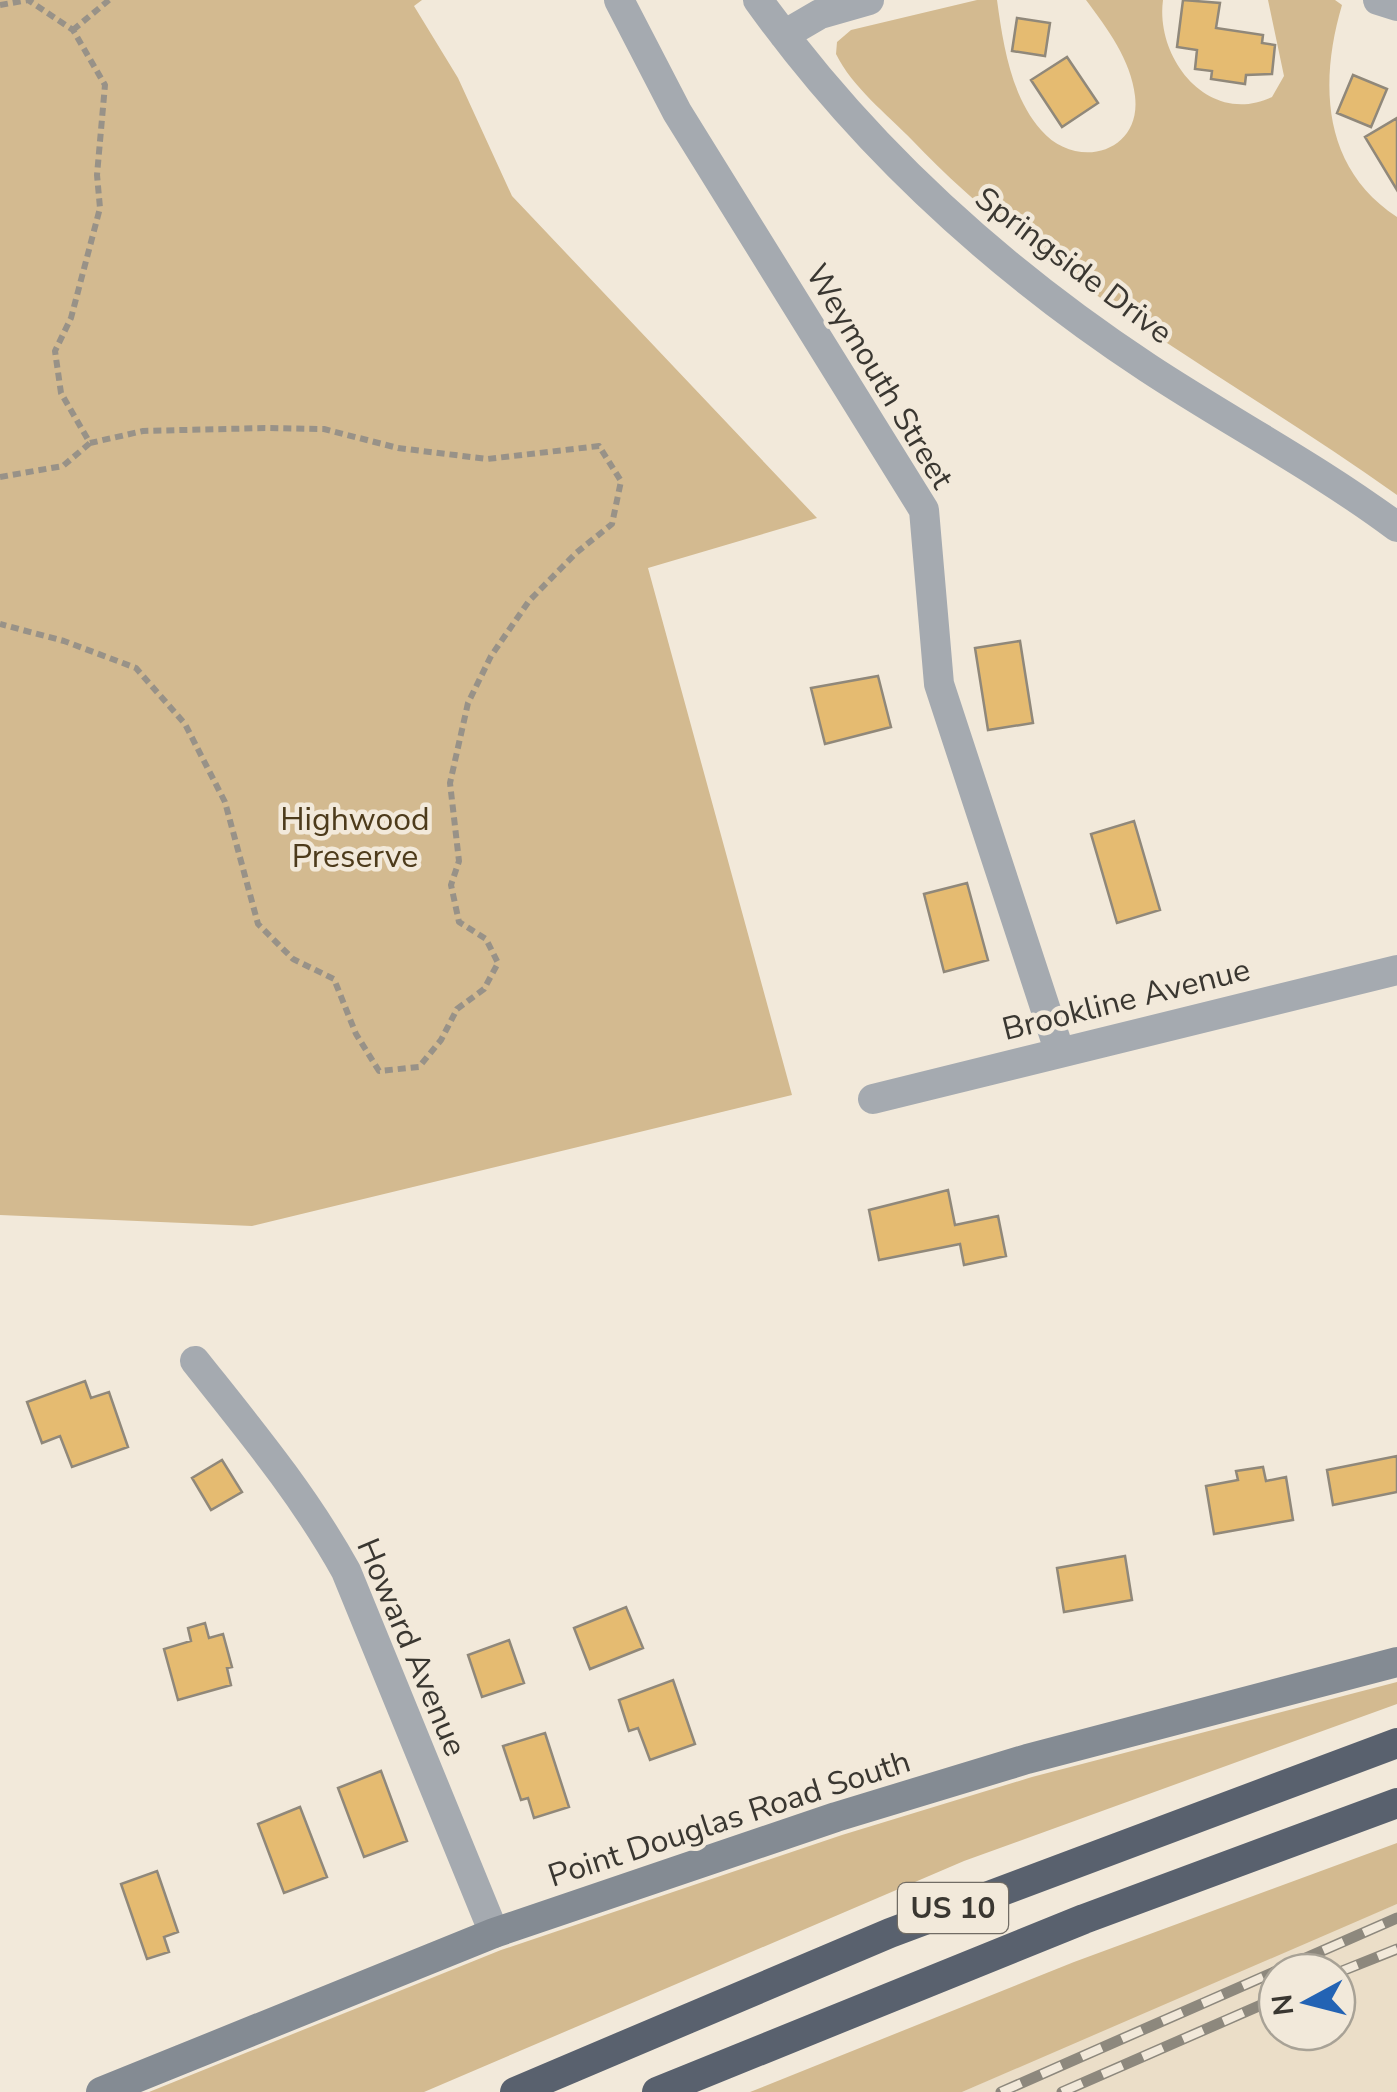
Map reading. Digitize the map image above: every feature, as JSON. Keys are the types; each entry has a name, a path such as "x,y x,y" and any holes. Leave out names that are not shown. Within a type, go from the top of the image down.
{"highway":[{"name":"US 10","path":"516,2092 909,1926 1397,1743"},
{"name":"US 10","path":"656,2092 992,1954 1397,1803"}],"street":[{"name":"Weymouth Street","path":"619,0 677,112 924,510 940,684 1059,1050"},
{"name":"Springside Drive","path":"758,0 784,35 907,173 1051,299 1150,369 1397,527"},
{"path":"784,35 820,14 869,0"},
{"path":"1378,0 1397,6"},
{"name":"Brookline Avenue","path":"872,1099 1397,970"},
{"name":"Howard Avenue","path":"195,1361 322,1528 346,1571 494,1932"},
{"name":"Point Douglas Road South","path":"100,2092 494,1932 914,1792 1181,1717 1397,1662"}],"path":[{"path":"0,5 28,0 73,30 105,85 97,174 100,208 71,318 55,351 61,393 90,442"},
{"path":"73,30 109,0"},
{"path":"0,477 63,466 90,442 143,431 324,429 398,448 487,459 599,446 621,481 612,524 576,553 529,602 491,656 468,703 450,783 459,861 452,885 460,922 486,940 498,962 484,989 457,1009 440,1040 419,1066 379,1071 356,1034 334,979 293,959 258,924 225,802 185,724 136,668 64,641 0,624"}],"shaded area":[{"path":"1397,1904 1397,2092 962,2092 1257,1962 1257,2052 1357,2052 1357,1952 1281,1952"}],"green space":[{"name":"Highwood Preserve","path":"0,0 422,0 414,6 458,78 512,196 817,518 648,568 792,1095 252,1226 0,1215"},
{"path":"977,0 997,0 1015,86 1041,130 1055,143 1088,152 1118,143 1134,116 1135,96 1123,57 1086,0 1163,0 1168,44 1177,65 1191,82 1227,103 1249,104 1272,97 1284,76 1268,0 1335,0 1342,5 1330,64 1333,122 1354,174 1372,197 1397,217 1397,495 1146,329 1024,241 967,193 871,100 836,54 837,42 851,30"},
{"path":"1397,1682 1397,1704 964,1861 424,2092 149,2092 501,1950 842,1835 1032,1777"},
{"path":"1397,1843 1397,1904 1286,1952 1257,1952 1257,1965 962,2092 750,2092 1074,1962"}],"building":[{"path":"1183,0 1220,3 1216,28 1263,35 1262,43 1275,45 1272,74 1246,75 1245,84 1211,79 1212,71 1195,69 1197,50 1177,47"},
{"path":"1017,18 1050,23 1045,56 1012,51"},
{"path":"1067,57 1098,103 1062,127 1031,80"},
{"path":"1353,75 1387,89 1371,127 1337,113"},
{"path":"1397,118 1397,190 1365,137"},
{"path":"1020,641 1033,723 988,730 975,648"},
{"path":"878,676 891,727 825,744 811,688"},
{"path":"1134,821 1160,910 1117,923 1091,834"},
{"path":"967,883 988,960 944,972 924,894"},
{"path":"948,1190 955,1225 998,1216 1006,1256 964,1265 960,1244 879,1260 869,1210"},
{"path":"85,1381 91,1398 109,1392 128,1447 72,1467 60,1436 42,1443 27,1402"},
{"path":"1397,1456 1397,1492 1333,1505 1327,1470"},
{"path":"222,1460 242,1492 211,1510 192,1478"},
{"path":"1263,1467 1266,1481 1286,1477 1293,1520 1214,1534 1206,1486 1238,1480 1236,1471"},
{"path":"1125,1556 1132,1600 1064,1612 1057,1568"},
{"path":"626,1607 643,1648 590,1669 574,1628"},
{"path":"205,1623 209,1638 223,1634 232,1667 227,1668 231,1685 178,1700 164,1649 191,1641 188,1628"},
{"path":"509,1640 524,1683 482,1697 468,1655"},
{"path":"673,1680 695,1744 650,1760 638,1728 629,1731 619,1700"},
{"path":"545,1733 569,1807 534,1818 528,1798 521,1800 503,1746"},
{"path":"381,1771 407,1841 364,1857 338,1788"},
{"path":"300,1807 327,1877 284,1893 258,1824"},
{"path":"157,1871 178,1932 164,1937 169,1952 147,1959 121,1884"}],"railway":[{"path":"1001,2092 1397,1918"},
{"path":"1357,1965 1397,1949"},
{"path":"1062,2092 1257,2007"}]}
